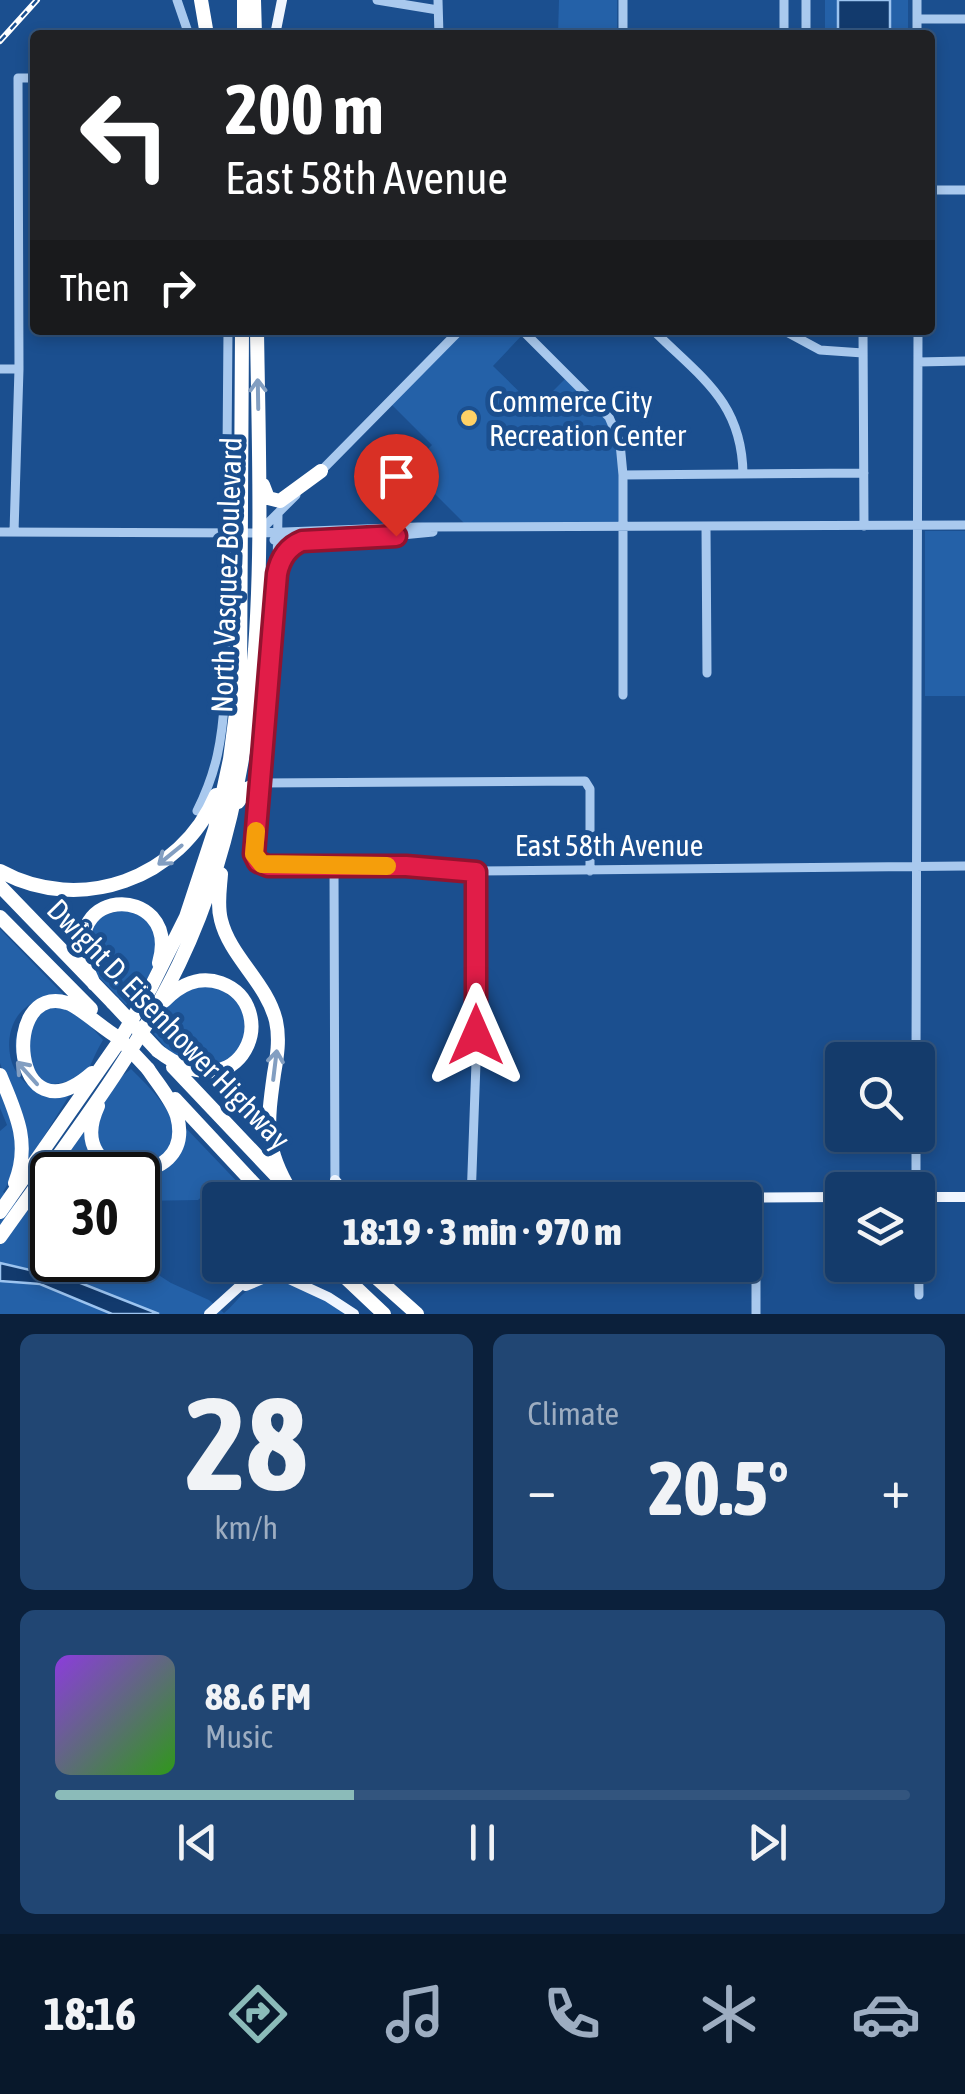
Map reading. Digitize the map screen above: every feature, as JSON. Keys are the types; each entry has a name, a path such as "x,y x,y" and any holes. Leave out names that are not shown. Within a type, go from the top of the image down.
{"highway":[{"path":"201,0 206,30"},
{"path":"244,0 244,30"},
{"path":"254,0 256,30"},
{"name":"North Vasquez Boulevard","path":"0,1237 19,1192 150,988 178,935 206,862 232,742 241,658 233,533 242,335"},
{"name":"North Vasquez Boulevard","path":"19,1192 113,1074 156,1008 187,946 224,845 248,738 255,680 257,335"},
{"path":"258,457 266,496 274,502 286,498 321,470"},
{"path":"0,871 29,884 68,891 104,888 149,871 172,855 200,825 215,798 232,742"},
{"path":"232,816 245,791 259,783"},
{"path":"224,845 219,894 221,919 265,995 277,1024 268,1132 276,1166 286,1182"},
{"name":"Dwight D. Eisenhower Highway","path":"0,886 282,1182"},
{"path":"94,984 84,962 83,933 96,912 123,903 146,911 160,928 161,957 150,988"},
{"name":"Dwight D. Eisenhower Highway","path":"0,917 99,1023"},
{"path":"156,1008 189,982 214,981 239,995 251,1024 242,1055 218,1071 187,1070 158,1052"},
{"name":"Dwight D. Eisenhower Highway","path":"107,1058 77,1084 55,1090 35,1084 15,1060 16,1029 38,1006 52,1002 77,1007 118,1038 253,1182"},
{"path":"113,1074 94,1114 93,1138 107,1163 120,1170 139,1172 166,1159 176,1143 178,1128 174,1109 148,1069"},
{"path":"0,1075 24,1140 19,1192 2,1210"},
{"path":"350,1282 384,1314"},
{"path":"381,1282 416,1314"}],"main road":[{"path":"276,30 282,0"},
{"path":"935,1196 965,1197"},
{"path":"762,1198 825,1197"},
{"path":"208,1314 244,1282"},
{"path":"220,1304 252,1282"},
{"path":"300,1282 354,1314"}],"street":[{"path":"177,0 187,30"},
{"path":"377,0 438,5 439,30"},
{"path":"623,30 624,0"},
{"path":"784,0 784,30"},
{"path":"806,0 806,30"},
{"path":"916,0 917,30"},
{"path":"917,19 965,19"},
{"path":"14,532 18,78 30,78"},
{"path":"935,190 965,190"},
{"path":"197,811 214,778 223,734 233,533 228,335"},
{"path":"258,532 455,335"},
{"path":"527,335 609,417 621,445 624,695"},
{"path":"658,335 727,407 742,442 742,474"},
{"path":"792,335 820,350 864,353"},
{"path":"863,335 864,526"},
{"path":"916,1042 918,335"},
{"path":"918,362 965,361"},
{"path":"0,369 18,369"},
{"path":"623,474 864,473"},
{"path":"278,514 278,570 259,783 581,780 588,784 590,871"},
{"path":"278,536 418,527 965,526"},
{"path":"706,527 707,673"},
{"path":"0,532 258,532 302,541 449,529"},
{"path":"278,570 288,549 302,541"},
{"name":"East 58th Avenue","path":"259,783 256,858 268,866 476,872 965,866"},
{"path":"334,866 335,1180"},
{"path":"472,1182 476,872"},
{"path":"756,1282 756,1314"},
{"path":"918,1282 918,1295"}],"shaded area":[{"path":"559,0 617,0 617,30 558,30"},
{"path":"825,0 908,0 908,30 825,30"},
{"path":"838,0 890,0 890,30 838,30"},
{"path":"455,335 522,335 493,366 536,408 569,375 616,430 624,528 470,529 409,468 432,445 389,402"},
{"path":"925,531 965,531 965,696 925,696"},
{"path":"125,909 147,919 155,931 156,961 140,993 126,1005 96,974 84,946 96,918"},
{"path":"0,929 63,994 63,999 41,1000 26,1007 17,1016 9,1041 20,1078 34,1088 70,1094 34,1152 30,1152 27,1164 0,1063"},
{"path":"212,983 242,1005 244,1029 236,1052 208,1069 173,1056 154,1034 170,998"},
{"path":"59,1005 79,1013 103,1040 86,1073 74,1080 48,1085 19,1063 16,1039 30,1018"},
{"path":"131,1069 168,1111 175,1138 169,1150 160,1156 160,1152 101,1151 94,1120 117,1080"},
{"path":"0,1088 10,1115 16,1153 3,1192 27,1210 30,1206 30,1269 0,1263 0,1131 7,1125 0,1108"},
{"path":"89,1118 88,1139 101,1152 66,1152"},
{"path":"182,1124 237,1182 202,1182 202,1196 198,1200 160,1201 160,1164"},
{"path":"0,1263 30,1270 30,1282 78,1282 159,1314 112,1314 40,1284 0,1281"},
{"path":"160,1276 209,1300 224,1313 260,1284 286,1283 324,1299 346,1314 159,1314 72,1282 160,1282"},
{"path":"0,1281 40,1284 112,1314 0,1314"}],"railway":[{"path":"0,41 37,0"}],"slow traffic":[{"path":"256,831 254,854 268,866 387,866"}],"place":[{"name":"Commerce City Recreation Center","path":"469,418"}],"route":[{"path":"396,536 302,541 290,547 284,556 277,574 254,854 258,862 268,866 406,866 476,872 476,1035"}]}
